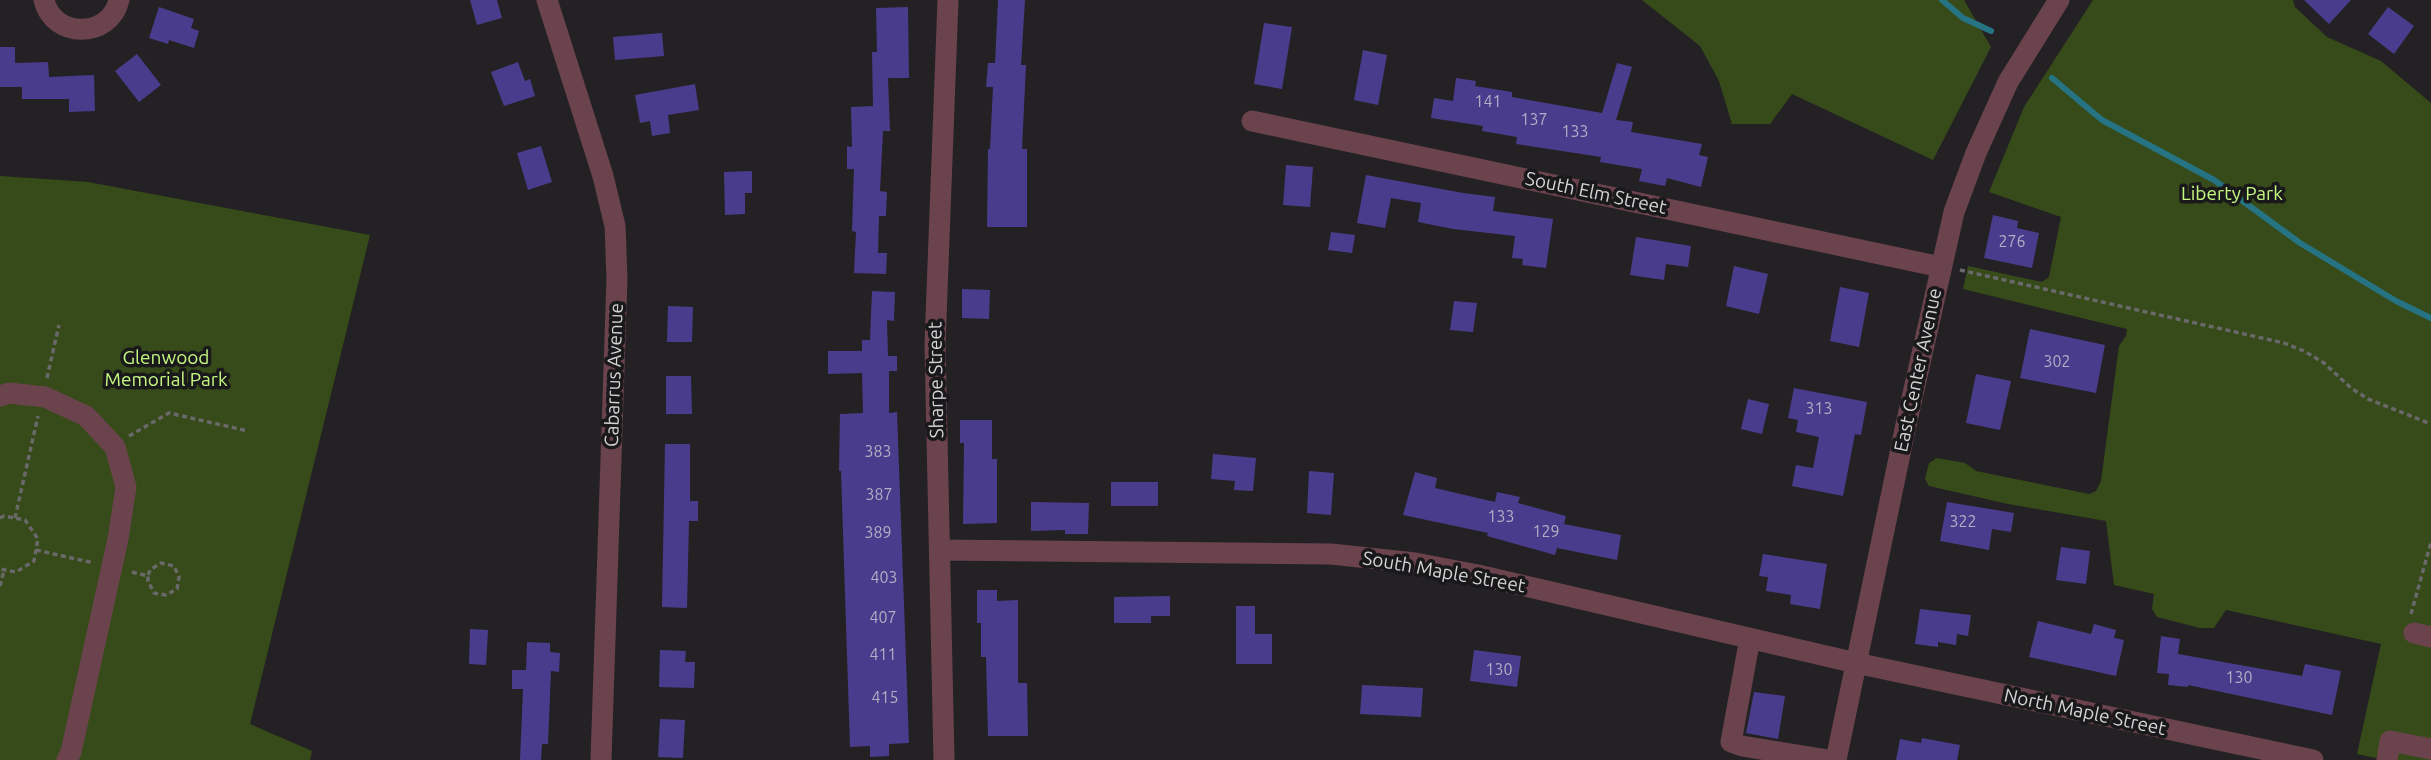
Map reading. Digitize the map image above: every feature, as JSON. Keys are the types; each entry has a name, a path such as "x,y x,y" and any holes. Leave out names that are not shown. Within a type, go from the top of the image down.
{"street":[{"path":"44,0 52,18 63,26 88,30 111,18 120,0"},
{"name":"Cabarrus Avenue","path":"547,0 603,176 615,226 617,278 601,760"},
{"name":"Sharpe Street","path":"944,760 935,322 948,0"},
{"name":"East Center Avenue","path":"1836,760 1954,212 1976,153 2008,82 2059,0"},
{"name":"South Elm Street","path":"1252,121 1941,267"},
{"path":"0,396 9,393 43,396 86,416 113,445 126,487 112,567 67,760"},
{"name":"South Maple Street","path":"940,550 1331,554 1403,562 1478,575 1856,663"},
{"path":"1750,638 1731,742 1828,760"},
{"name":"North Maple Street","path":"1856,663 2313,760"},
{"path":"2389,751 2431,749"}],"path":[{"path":"1941,267 2284,343 2324,363 2351,388 2368,399 2431,424"},
{"path":"15,518 59,325"},
{"path":"113,445 169,413 248,431"},
{"path":"0,518 4,516 26,520 38,539 34,561 16,572 2,570 0,586"},
{"path":"2422,635 2408,622 2431,542"},
{"path":"36,550 148,576"},
{"path":"161,563 174,566 179,576 177,589 166,595 154,593 148,576 150,570 161,563"}],"green space":[{"path":"1642,0 1964,0 1991,47 1933,160 1792,94 1770,124 1732,124 1719,81 1700,46"},
{"name":"Liberty Park","path":"2093,0 2293,0 2295,7 2327,37 2381,61 2431,103 2431,760 2386,760 2357,754 2381,644 2226,610 2214,628 2200,628 2157,617 2152,609 2154,594 2114,585 2106,521 2008,504 1929,486 1925,479 1929,463 1937,458 1965,463 1976,471 2089,494 2096,491 2101,481 2119,346 2127,329 1963,289 1968,266 2042,282 2049,277 2061,217 1989,192 2024,107"},
{"name":"Glenwood Memorial Park","path":"0,176 88,182 370,235 250,724 312,751 310,760 0,760"}],"building":[{"path":"470,0 497,0 502,18 477,25"},
{"path":"998,0 1025,0 1021,65 1026,65 1022,149 1027,149 1027,227 987,227 988,149 993,87 986,87 988,63 995,63"},
{"path":"2304,0 2351,0 2329,24"},
{"path":"159,7 194,19 191,28 199,31 194,48 169,40 168,44 149,38"},
{"path":"908,7 909,78 888,78 890,131 883,131 880,191 887,192 886,216 879,216 878,253 887,253 886,274 854,273 854,169 847,169 847,146 852,147 851,107 873,106 872,52 877,52 876,8"},
{"path":"2388,7 2414,26 2394,54 2368,34"},
{"path":"1264,23 1292,27 1282,89 1254,84"},
{"path":"662,33 664,56 615,60 613,37"},
{"path":"0,47 15,47 15,63 48,62 49,77 94,75 95,111 69,112 69,99 22,99 22,87 0,87"},
{"path":"1363,50 1387,55 1378,105 1354,100"},
{"path":"137,54 161,85 139,102 115,71"},
{"path":"518,62 525,81 530,79 535,96 504,106 491,72"},
{"path":"1617,63 1632,67 1616,120 1633,122 1631,132 1702,144 1699,155 1708,157 1701,187 1667,178 1665,186 1639,181 1642,169 1600,162 1601,157 1516,144 1517,137 1482,131 1483,126 1431,118 1434,98 1453,101 1456,78 1476,81 1475,86 1512,92 1512,97 1602,113"},
{"path":"695,84 699,110 668,115 670,133 652,136 650,121 640,123 635,95"},
{"path":"541,146 552,182 528,190 517,153"},
{"path":"1286,165 1313,167 1310,207 1283,205"},
{"path":"752,171 752,193 745,193 745,214 725,215 724,172"},
{"path":"1366,175 1495,197 1493,211 1553,219 1546,268 1522,265 1523,259 1512,258 1515,236 1418,222 1421,203 1391,198 1385,228 1357,223"},
{"path":"1993,215 2018,221 2017,228 2039,233 2032,268 1984,258"},
{"path":"1331,232 1355,235 1352,253 1328,250"},
{"path":"1636,237 1691,246 1688,267 1666,264 1664,280 1630,275"},
{"path":"1734,266 1768,274 1759,314 1726,306"},
{"path":"1840,287 1869,293 1859,347 1830,341"},
{"path":"962,289 990,290 989,319 962,318"},
{"path":"872,291 895,292 894,321 887,320 888,356 897,356 897,371 889,371 889,413 897,412 909,743 889,744 889,756 870,757 870,746 850,747 839,471 840,414 863,413 862,373 828,374 828,351 862,351 862,340 870,340"},
{"path":"1454,301 1477,303 1473,332 1450,330"},
{"path":"668,306 693,307 692,342 667,342"},
{"path":"2030,329 2105,345 2096,393 2020,378"},
{"path":"1976,374 2011,381 2000,430 1966,423"},
{"path":"666,376 691,376 692,414 666,414"},
{"path":"1794,388 1867,402 1861,435 1855,434 1843,496 1792,486 1796,465 1813,468 1819,437 1796,432 1798,420 1788,418"},
{"path":"1748,399 1769,404 1762,434 1741,429"},
{"path":"960,420 992,420 992,459 997,459 997,523 963,524 964,443 960,443"},
{"path":"665,444 690,444 690,501 698,501 698,521 689,521 687,608 662,607"},
{"path":"1213,454 1256,458 1253,491 1234,490 1235,481 1211,479"},
{"path":"1309,471 1334,473 1331,515 1307,513"},
{"path":"1415,472 1437,478 1435,488 1495,502 1497,492 1520,497 1518,503 1566,516 1564,524 1621,535 1617,560 1557,548 1555,555 1487,536 1488,533 1403,515"},
{"path":"1111,482 1158,482 1158,506 1111,506"},
{"path":"1031,502 1089,503 1088,534 1065,534 1065,530 1031,531"},
{"path":"1947,502 2014,513 2011,532 1992,529 1989,550 1940,541"},
{"path":"2061,547 2090,551 2086,584 2056,580"},
{"path":"1763,554 1827,564 1820,609 1790,604 1791,595 1766,591 1768,577 1759,576"},
{"path":"977,590 997,590 997,601 1018,600 1018,683 1027,683 1028,736 988,736 986,657 981,657"},
{"path":"1170,596 1170,616 1151,616 1151,623 1114,623 1114,597"},
{"path":"1236,606 1255,606 1255,634 1272,634 1272,664 1236,664"},
{"path":"1920,609 1971,615 1968,636 1957,634 1956,645 1938,642 1938,647 1915,644"},
{"path":"2038,621 2091,634 2094,624 2116,630 2114,638 2124,640 2116,676 2029,657"},
{"path":"470,629 488,630 486,665 469,664"},
{"path":"2161,636 2180,639 2178,654 2302,676 2305,664 2341,671 2332,715 2188,685 2168,685 2169,674 2157,673"},
{"path":"527,642 550,643 550,652 560,653 559,672 551,671 548,744 542,744 541,760 520,760 523,689 512,689 512,670 526,670"},
{"path":"660,650 686,651 685,662 695,662 694,688 659,687"},
{"path":"1474,650 1521,656 1517,687 1470,681"},
{"path":"1362,685 1423,688 1421,717 1360,714"},
{"path":"1754,692 1785,696 1778,739 1746,733"},
{"path":"660,719 685,720 683,758 658,757"},
{"path":"1922,738 1960,745 1957,760 1896,760 1900,739 1921,743"}],"waterway":[{"path":"1942,0 1963,18 1991,31"},
{"path":"2052,78 2102,120 2214,180 2300,243 2396,301 2431,318"}]}
